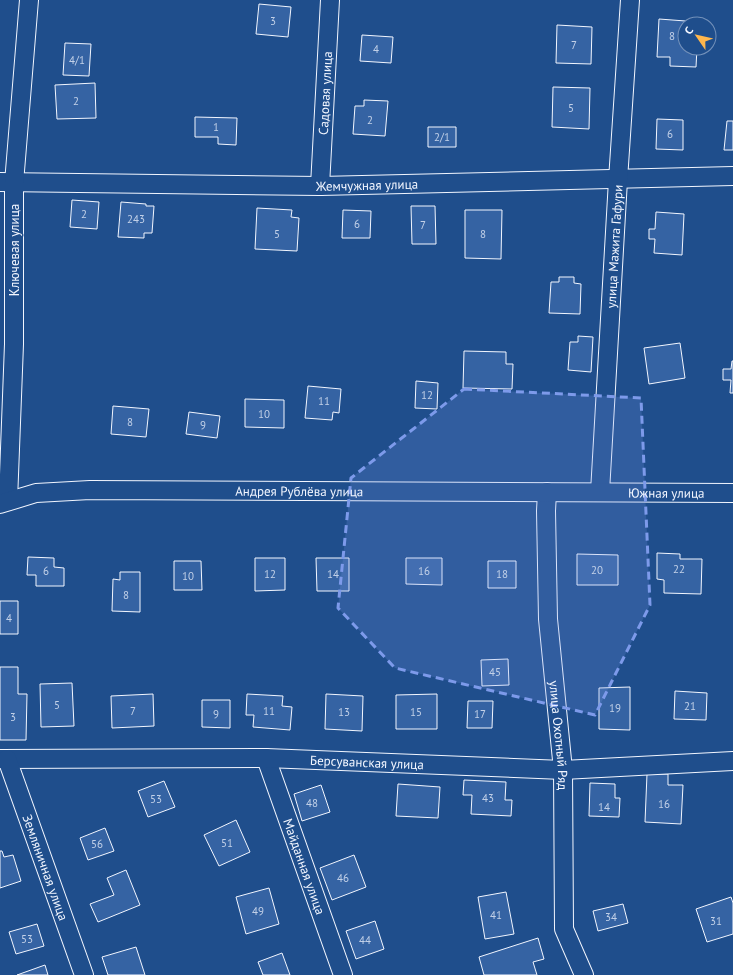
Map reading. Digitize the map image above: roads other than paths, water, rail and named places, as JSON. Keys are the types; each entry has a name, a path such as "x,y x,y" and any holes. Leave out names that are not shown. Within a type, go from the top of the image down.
{"street":[{"name":"Ключевая улица","path":"4,503 14,344 7,182 29,0"},
{"name":"Садовая улица","path":"320,186 330,0"},
{"name":"улица Мажита Гафури","path":"600,492 630,0"},
{"name":"Жемчужная улица","path":"7,182 320,186 618,180 733,176"},
{"name":"Андрея Рублёва улица","path":"4,503 36,493 90,490 600,492"},
{"name":"улица Охотный Ряд","path":"547,492 548,619 563,770 564,929 584,975"},
{"name":"Южная улица","path":"600,492 733,493"},
{"name":"Берсуванская улица","path":"4,759 266,758 563,770 733,761"},
{"name":"Майданная улица","path":"266,758 342,975"},
{"name":"Земляничная улица","path":"4,759 84,975"}]}
